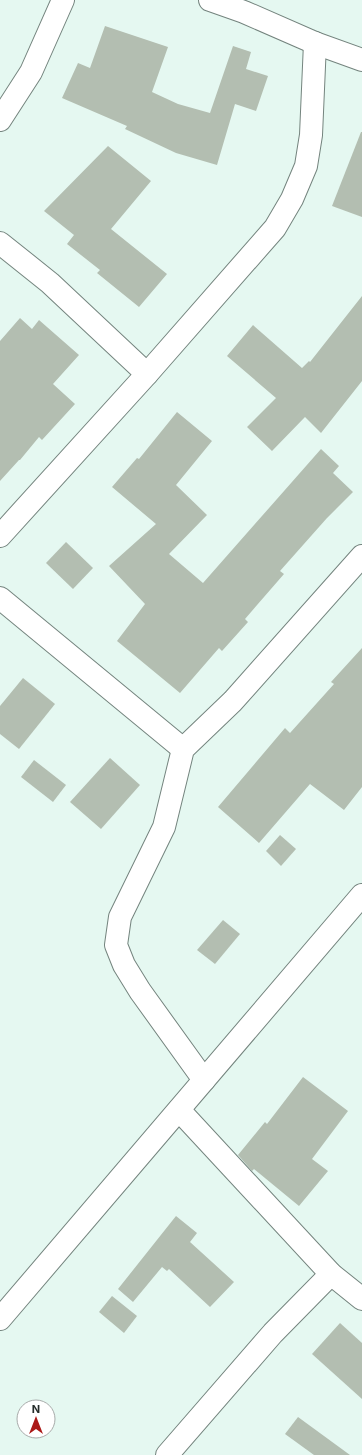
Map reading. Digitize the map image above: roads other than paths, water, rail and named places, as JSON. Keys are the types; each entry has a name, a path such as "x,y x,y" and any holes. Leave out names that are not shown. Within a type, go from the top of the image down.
{"street":[{"path":"0,120 31,72 63,0"},
{"path":"210,0 246,6 315,43 362,60"},
{"path":"0,536 147,374 275,228 292,199 306,166 311,135 315,43"},
{"path":"0,243 50,283 147,374"},
{"path":"204,1080 140,991 124,965 116,945 120,917 164,827 183,749 234,701 362,556"},
{"path":"0,598 183,749"},
{"path":"0,1319 362,895"},
{"path":"179,1110 331,1274 362,1299"},
{"path":"167,1455 273,1333 331,1274"}]}
